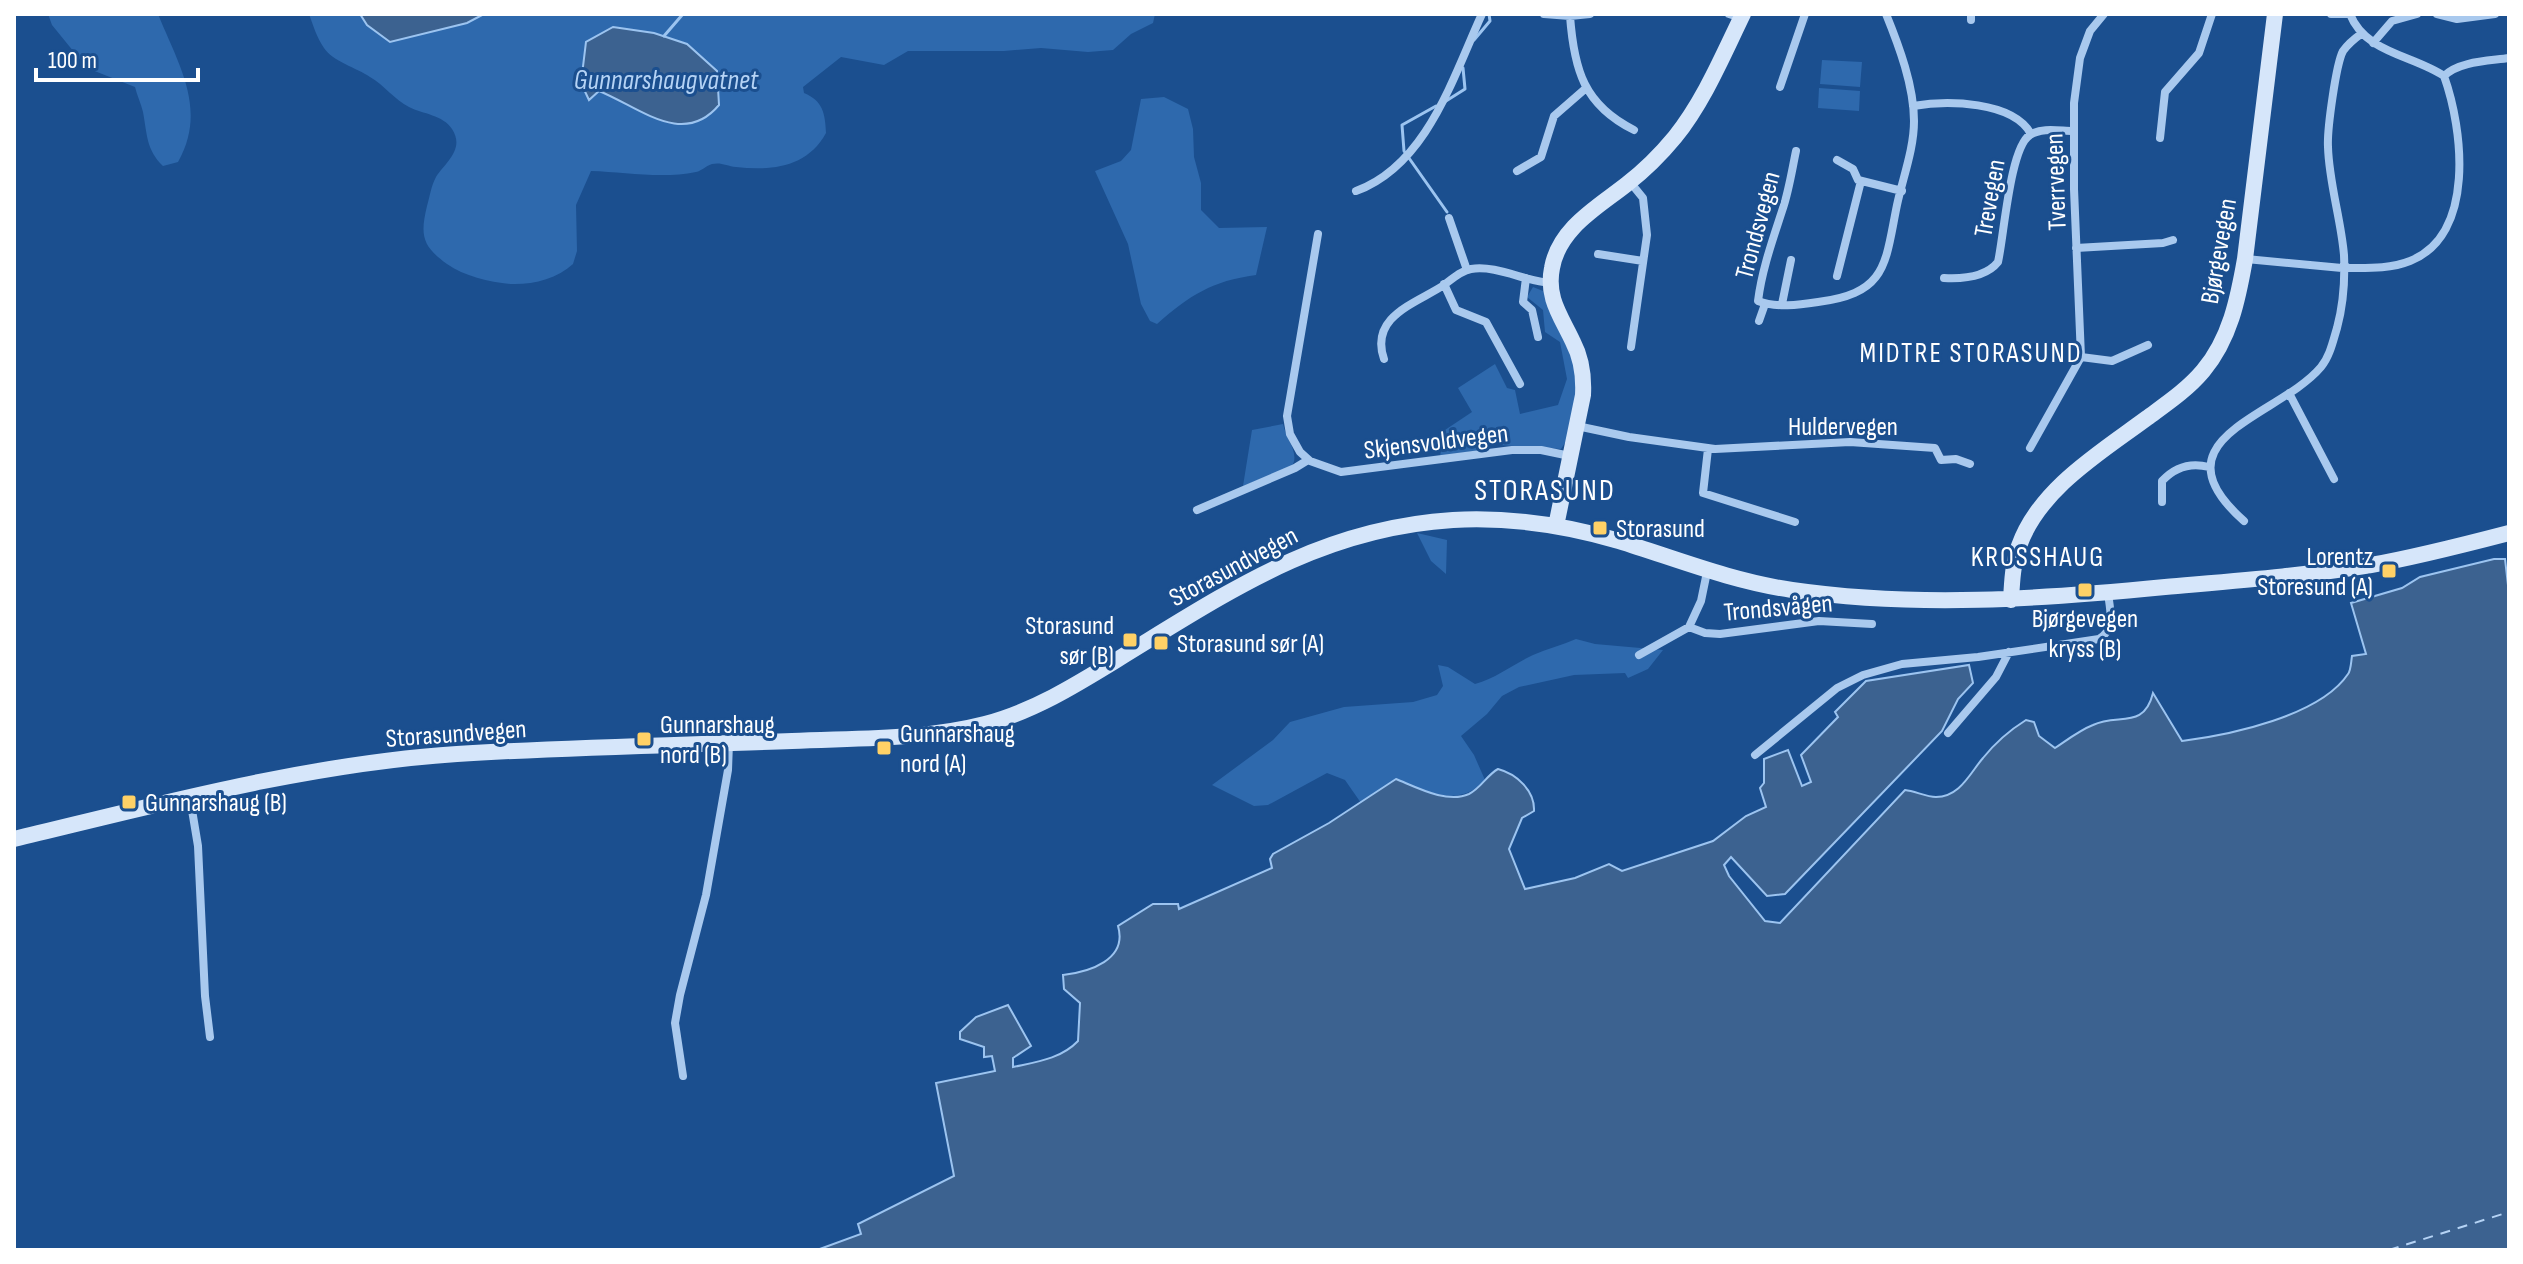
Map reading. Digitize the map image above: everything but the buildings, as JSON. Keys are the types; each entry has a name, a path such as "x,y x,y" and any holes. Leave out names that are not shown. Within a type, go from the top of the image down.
{"main road":[{"name":"Bjørgevegen","path":"2011,600 2013,572 2020,545 2040,508 2095,457 2184,390 2211,360 2223,339 2233,315 2245,259 2275,14"},
{"path":"1556,526 1583,395 1581,364 1573,341 1556,311 1550,283 1555,255 1565,237 1665,149 1689,118 1737,15"},
{"name":"Storasundvegen","path":"14,839 328,769 432,756 908,736 987,724 1045,701 1237,586 1286,561 1382,530 1447,520 1498,520 1556,526 1620,542 1707,572 1775,587 1838,595 1937,601 2011,600 2108,593 2367,565 2509,533"}],"street":[{"path":"1356,191 1382,179 1416,146 1482,14"},
{"path":"1544,14 1590,14"},
{"path":"1780,87 1805,14"},
{"name":"Trondsvegen","path":"1796,151 1784,208 1773,234 1759,288 1758,301 1765,304 1831,301 1856,294 1881,271 1887,258 1913,138 1913,106 1886,14"},
{"name":"Tverrvegen","path":"2081,357 2074,103 2080,58 2093,19 2104,14"},
{"path":"2160,138 2165,92 2199,53 2212,14"},
{"path":"2331,14 2349,14 2361,34 2373,43 2444,76 2451,96 2459,188 2455,207 2432,246 2410,261 2387,267 2348,268 2344,265"},
{"path":"2373,43 2392,21 2417,14"},
{"path":"2437,14 2457,19 2495,14"},
{"path":"1570,16 1574,53 1585,89 1615,120 1634,130"},
{"path":"2244,521 2219,494 2209,467 2215,451 2239,424 2289,393 2322,366 2330,351 2338,324 2344,265 2328,148 2342,54 2361,34"},
{"path":"2444,76 2470,64 2509,58"},
{"path":"1517,171 1541,157 1554,116 1585,89"},
{"name":"Trevegen","path":"1913,106 1988,107 2018,118 2031,134"},
{"name":"Trevegen","path":"1944,278 1962,279 1990,270 1998,262 2016,157 2021,145 2031,134 2073,131"},
{"path":"1837,160 1853,169 1858,180 1902,191"},
{"path":"1837,276 1861,181"},
{"path":"1630,182 1643,198 1647,215 1647,235 1631,347"},
{"path":"1449,218 1467,270"},
{"path":"1197,510 1308,460 1294,445 1287,416 1318,234"},
{"path":"2076,248 2173,240"},
{"path":"1598,254 1643,261"},
{"path":"2245,259 2342,268 2344,265"},
{"name":"Trondsvegen","path":"1782,304 1791,260"},
{"path":"1384,359 1381,351 1388,322 1401,309 1467,270 1495,271 1550,283"},
{"path":"1526,278 1523,302 1532,310 1538,337"},
{"path":"1444,284 1456,310 1486,322 1520,384"},
{"name":"Trondsvegen","path":"1759,321 1765,304"},
{"path":"2030,448 2081,357 2112,361 2148,345"},
{"path":"2289,393 2334,479"},
{"name":"Huldervegen","path":"1577,426 1708,449 1878,443 1935,448 1941,460 1956,459 1970,464"},
{"path":"1708,449 1703,493 1795,522"},
{"name":"Skjensvoldvegen","path":"1308,460 1341,472 1512,450 1541,450 1570,456"},
{"path":"2162,502 2162,481 2169,474 2195,464 2209,467"},
{"name":"Trondsvågen","path":"1639,655 1689,627 1701,601 1707,572"},
{"path":"1755,755 1825,697 1852,679 1902,664 2099,639 2108,633 2111,624 2108,593"},
{"name":"Trondsvågen","path":"1689,627 1720,634 1819,621 1872,624"},
{"path":"1948,733 1996,677 2009,652"},
{"path":"683,1076 675,1023 706,895 728,770 729,743"},
{"path":"190,798 198,846 205,996 210,1037"}],"shaded area":[{"path":"48,14 158,14 181,69 190,105 187,142 178,162 163,166 153,154 135,87 87,68 52,25"},
{"path":"309,14 360,14 367,25 410,37 467,23 484,14 1155,14 1153,23 1131,34 1113,50 908,51 884,65 841,57 803,87 804,93 822,108 826,126 826,133 809,154 787,165 762,168 715,164 696,172 670,175 591,171 576,205 577,251 573,264 552,277 510,284 469,275 454,268 432,251 425,239 425,216 434,180 455,149 452,129 438,118 404,104 375,80 328,53","holes":["614,27 654,33 687,44 710,115 694,121 667,122 599,91 586,43"]},
{"path":"1822,60 1862,62 1860,87 1820,84"},
{"path":"1819,88 1860,91 1859,111 1818,108"},
{"path":"1164,97 1188,109 1201,183 1201,210 1219,228 1267,227 1256,275 1214,285 1180,305 1157,324 1150,321 1141,304 1128,244 1095,171 1121,161 1131,150 1141,99"},
{"path":"1533,287 1543,291 1579,375 1568,438 1561,449 1499,445 1495,432 1487,434 1488,449 1440,456 1445,430 1472,412 1458,388 1495,364 1507,388 1515,390 1520,414 1558,405 1567,379 1560,342 1545,332 1543,310 1527,297"},
{"path":"1283,424 1293,451 1292,466 1243,486 1252,430"},
{"path":"1417,533 1447,540 1446,574 1431,561"},
{"path":"1576,639 1595,644 1663,650 1648,669 1628,678 1625,673 1574,675 1519,687 1502,696 1487,714 1461,736 1485,780 1464,794 1442,795 1396,779 1361,803 1345,780 1327,773 1268,805 1254,806 1212,785 1273,740 1290,722 1344,707 1413,702 1437,695 1443,686 1438,665 1448,667 1475,684 1533,655"}],"water":[{"path":"360,14 484,14 467,23 390,42 367,25"},
{"name":"Gunnarshaugvatnet","path":"613,27 654,33 687,44 717,71 719,105 705,117 691,123 676,124 645,114 599,91 589,100 581,83 586,42"},
{"path":"2505,559 2509,594 2509,1250 817,1250 861,1234 858,1224 954,1176 936,1083 995,1071 992,1056 984,1057 984,1047 960,1039 960,1032 976,1017 1008,1005 1031,1046 1013,1058 1013,1067 1064,1052 1078,1041 1080,1003 1064,989 1063,975 1084,971 1112,956 1120,938 1118,926 1153,904 1178,904 1179,909 1272,868 1270,859 1273,854 1329,823 1396,779 1442,796 1460,797 1469,794 1498,769 1518,779 1528,790 1534,804 1534,811 1522,818 1509,849 1525,889 1575,878 1609,864 1622,871 1713,841 1746,816 1766,807 1760,788 1764,783 1764,759 1788,750 1802,786 1811,782 1801,755 1838,717 1835,712 1866,681 1969,665 1973,683 1958,699 1942,731 1785,894 1767,896 1731,857 1724,865 1729,876 1765,921 1780,923 1905,790 1936,797 1952,793 1998,742 2026,720 2034,722 2039,736 2055,748 2093,725 2137,716 2149,705 2153,693 2182,741 2272,721 2296,712 2335,689 2349,672 2352,656 2366,654 2351,603 2402,588 2420,577"}],"waterway":[{"path":"664,36 683,14"},
{"path":"1474,40 1490,21 1489,14"},
{"path":"1446,101 1465,89 1463,68"},
{"path":"1436,106 1402,125 1404,151 1447,212"}],"ferry route":[{"path":"2389,1250 2509,1212"}],"place":[{"name":"Storasund","path":"1600,528"},
{"name":"Lorentz Storesund (A)","path":"2389,571"},
{"name":"Bjørgevegen kryss (B)","path":"2085,590"},
{"name":"Storasund sør (B)","path":"1130,640"},
{"name":"Storasund sør (A)","path":"1161,643"},
{"name":"Gunnarshaug nord (B)","path":"644,739"},
{"name":"Gunnarshaug nord (A)","path":"884,748"},
{"name":"Gunnarshaug (B)","path":"129,802"}],"district":[{"name":"MIDTRE STORASUND","path":"1971,352"},
{"name":"STORASUND","path":"1545,490"},
{"name":"KROSSHAUG","path":"2038,556"}]}
